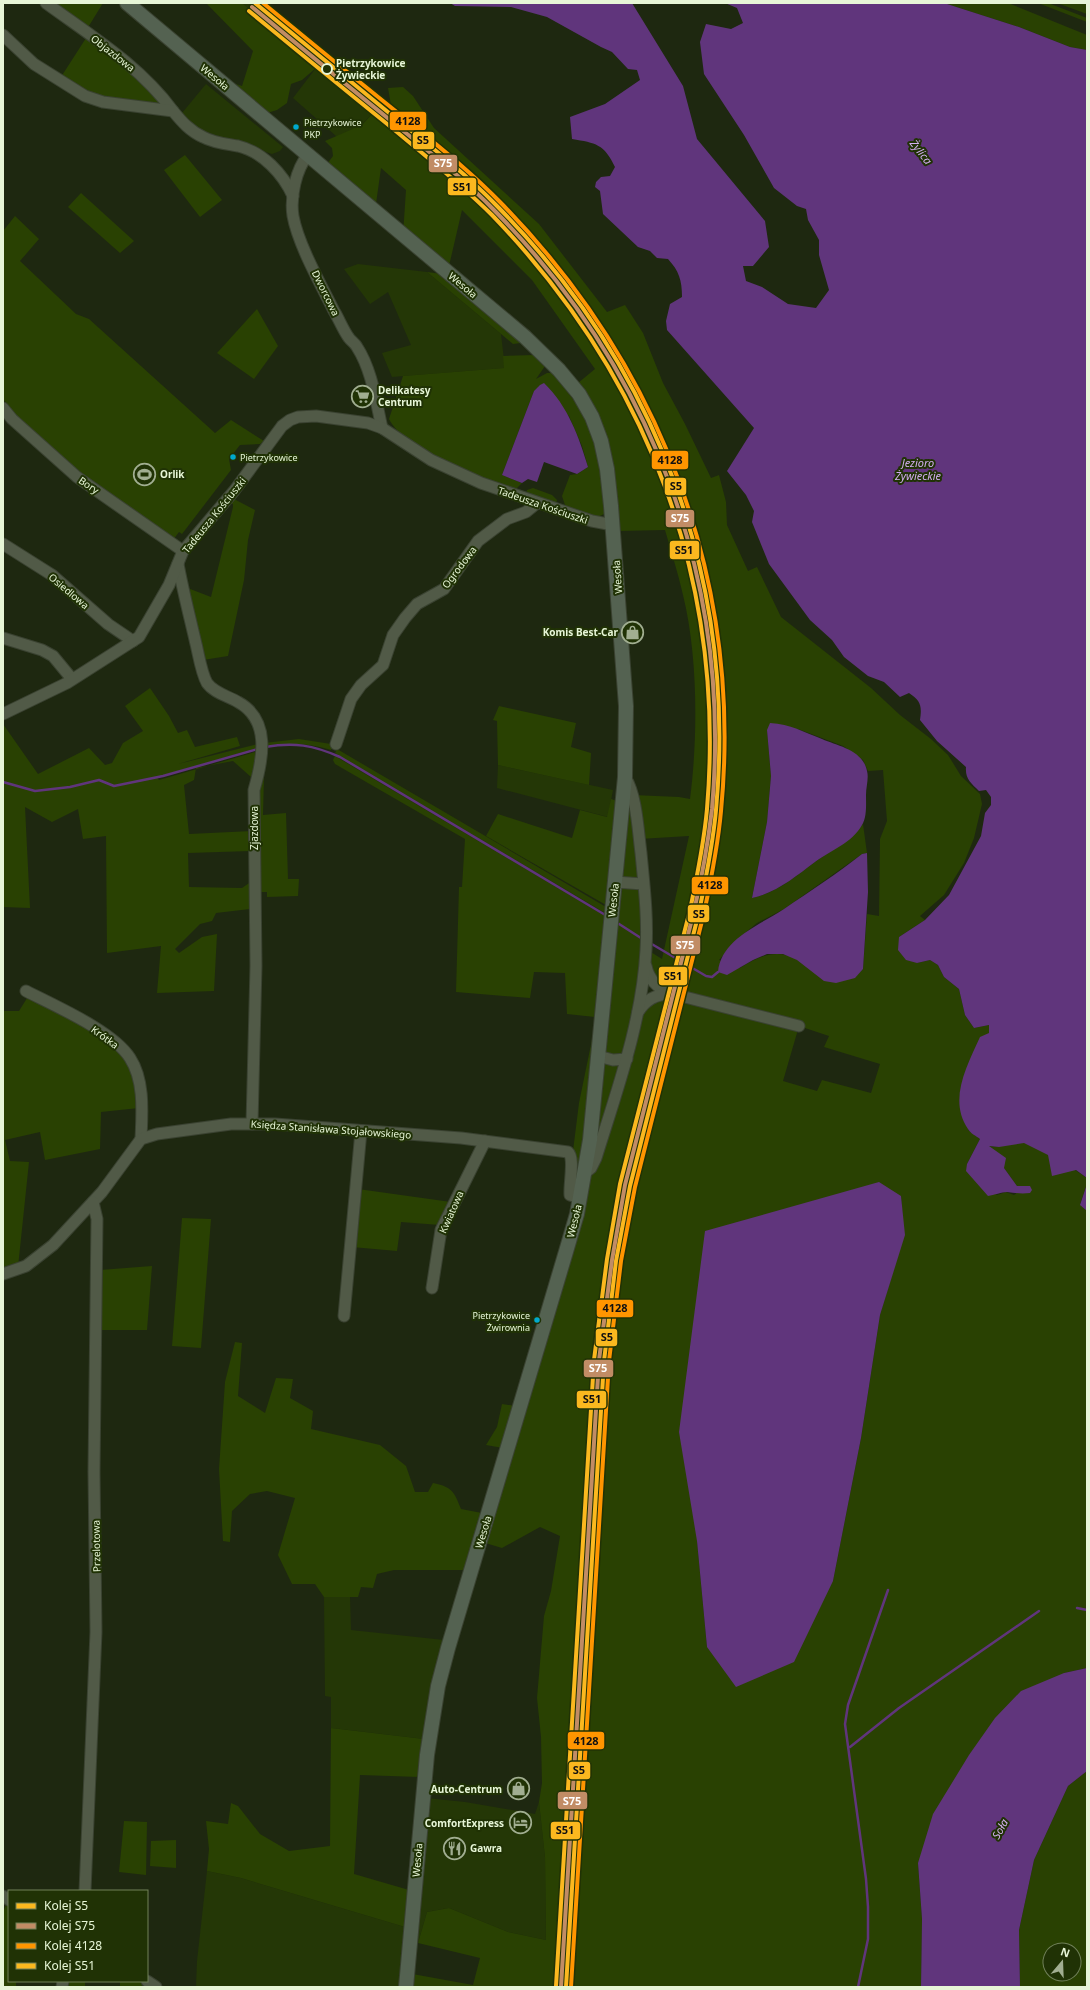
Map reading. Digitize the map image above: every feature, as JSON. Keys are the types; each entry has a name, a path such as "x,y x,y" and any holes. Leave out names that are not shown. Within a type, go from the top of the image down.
{"main road":[{"name":"Wesoła","path":"127,3 525,337 566,378 586,406 596,428 607,469 613,524 626,706 625,777 585,1173 565,1255 438,1686 427,1755 406,1987"}],"street":[{"name":"Objazdowa","path":"46,3 111,49 132,66 158,91 186,126 204,138 239,146 268,161 288,186 293,196"},
{"path":"3,35 34,64 85,96 103,102 173,111"},
{"name":"Dworcowa","path":"308,155 301,164 293,196 293,214 297,230 322,287 348,337 357,347 365,364 373,387 382,428"},
{"name":"Bory","path":"3,408 77,477 183,551"},
{"name":"Tadeusza Kościuszki","path":"3,714 72,679 139,637 169,585 183,551 234,491 282,426 290,420 298,417 316,416 357,421 382,428 431,460 481,484 537,504 592,521 613,524"},
{"name":"Ogrodowa","path":"336,744 352,699 361,685 383,665 393,635 405,618 417,604 444,589 478,541 507,520 526,512 537,504"},
{"name":"Osiedlowa","path":"3,544 52,575 108,624 134,641"},
{"name":"Zjazdowa","path":"178,563 199,659 208,683 222,695 238,702 254,714 259,728 262,747 260,768 254,790 256,966 252,1124"},
{"path":"3,638 42,650 53,656 72,679"},
{"path":"625,777 633,795 644,884 647,972 651,981 661,989 673,994 799,1026"},
{"path":"615,882 644,884"},
{"path":"585,1173 591,1168 596,1158 626,1059 637,1014 646,954"},
{"name":"Krótka","path":"26,991 96,1029 115,1042 130,1059 140,1083 142,1118 141,1139"},
{"path":"637,1014 644,1003 652,997 663,993 673,994"},
{"path":"598,1056 613,1060 626,1059"},
{"name":"Księdza Stanisława Stojałowskiego","path":"141,1139 157,1134 196,1128 230,1124 252,1124 485,1141 568,1152 572,1157 569,1183 570,1195 580,1198"},
{"path":"344,1316 361,1131"},
{"path":"3,1274 26,1266 53,1245 93,1202 141,1139"},
{"name":"Kwiatowa","path":"432,1288 441,1230 485,1141"},
{"name":"Przelotowa","path":"85,1890 96,1632 94,1472 97,1219 93,1202"}],"shaded area":[{"path":"48,3 103,3 87,29"},
{"path":"206,3 242,3 296,45 301,56 316,68 302,80 291,84 287,103 277,110 267,113 236,84 242,86 253,51"},
{"path":"242,3 266,3 353,76 462,162 448,175 373,113 344,143 293,98 316,68 301,56 296,45"},
{"path":"944,3 1008,3 1087,35 1087,50 1070,47 1019,27"},
{"path":"1038,3 1048,3 1087,18 1087,22"},
{"path":"1057,3 1087,3 1087,14"},
{"path":"88,35 110,51 165,106 105,101 61,77"},
{"path":"206,84 283,147 280,151 272,154 197,129 182,113"},
{"path":"403,87 413,96 434,128 539,224 607,312 625,305 643,333 663,383 711,478 719,475 726,502 727,525 748,571 757,567 781,617 871,688 900,715 931,739 948,755 961,776 980,794 982,804 974,838 964,863 944,895 920,916 925,920 899,937 917,963 930,960 938,965 944,977 959,989 965,1015 974,1028 989,1025 989,1033 968,1130 980,1139 967,1164 997,1195 1006,1192 1014,1195 1025,1187 1017,1186 988,1146 1025,1143 1048,1153 1087,1178 1087,1184 1080,1204 1087,1211 1087,1668 1064,1673 918,1863 922,1919 921,1987 406,1987 407,1973 473,1985 480,1958 418,1943 427,1912 449,1908 508,1932 546,1940 545,1857 539,1802 542,1783 541,1737 537,1698 544,1616 551,1591 560,1536 540,1527 502,1548 482,1542 580,1198 625,777 633,795 679,797 690,799 693,775 695,697 692,644 688,619 679,579 665,530 618,531 578,383 595,369 532,280 462,210 449,266 403,235 406,190 381,168 375,211 324,168 333,156 332,148 325,141 362,125 373,113 422,154 434,139 391,105 388,88","holes":["798,729 843,746 863,760 868,771 883,770 887,821 880,839 879,916 867,914 863,969 854,978 816,971 798,960 783,954 761,957 740,968 719,960 739,938 757,923 784,909 862,854 867,853 863,824 846,840 786,883 761,896 752,898 767,822 771,776 767,730","689,836 662,959 646,949 639,839","647,972 678,994 652,997 637,1013","799,1026 829,1036 824,1047 880,1064 871,1093 822,1080 817,1091 783,1081","901,1196 904,1235 880,1315 861,1438 833,1581 707,1647 697,1541"]},
{"path":"185,155 222,200 200,217 164,170"},
{"path":"81,193 134,241 120,253 68,207"},
{"path":"15,216 39,239 20,261 76,314 89,319 215,433 231,420 264,441 260,444 240,445 229,459 231,470 182,534 179,532 173,540 78,473 28,430 3,399 3,231"},
{"path":"358,264 427,272 501,334 505,368 392,377 382,353 411,345 388,292 370,304 344,269"},
{"path":"427,272 442,274 521,343 513,344"},
{"path":"257,309 278,346 254,379 217,353"},
{"path":"535,355 545,366 536,379 547,373 553,373 585,415 600,459 606,510 604,514 596,518 566,508 562,496 570,475 577,474 588,467 582,446 569,416 534,391 502,475 522,483 514,491 464,471 427,452 410,442 397,430 389,419 403,376 504,368 503,356"},
{"path":"533,488 552,495 557,500 556,504 526,494 527,490"},
{"path":"234,499 255,510 248,540 244,580 228,656 203,660 185,587 211,597 233,507 233,504 230,504"},
{"path":"150,688 169,716 178,733 187,730 195,747 237,737 240,746 178,764 258,744 258,748 157,777 159,780 196,769 194,780 184,785 189,834 252,831 251,851 188,853 189,887 242,888 252,881 250,909 216,913 212,921 200,924 175,949 179,953 202,937 217,934 214,991 157,993 161,946 107,953 106,836 83,839 78,809 52,822 25,807 30,908 3,907 3,724 38,774 89,748 105,765 112,763 123,743 143,731 125,706"},
{"path":"499,706 576,723 571,747 591,753 589,785 498,765 497,721 493,720"},
{"path":"299,739 331,744 332,748 331,750 298,744 264,746 264,743"},
{"path":"337,749 606,907 605,913 335,753"},
{"path":"259,751 255,774 251,777 233,761 209,766"},
{"path":"335,756 605,916 595,1017 567,1014 565,973 534,972 530,998 456,992 459,887 462,887 465,839 335,764 333,760"},
{"path":"498,765 613,790 608,817 497,788"},
{"path":"260,775 264,776 263,815 286,813 288,879 299,879 298,896 267,897 267,892 257,892 256,790"},
{"path":"611,799 617,801 606,905 486,836 498,814 572,838 580,810 607,817"},
{"path":"29,995 82,1023 128,1059 138,1083 139,1108 101,1112 100,1149 45,1160 40,1132 5,1140 10,1161 29,1162 18,1267 3,1272 3,1011 19,1011"},
{"path":"595,1025 585,1134 577,1191 573,1151 579,1103"},
{"path":"358,1189 451,1202 440,1225 401,1222 397,1251 352,1247"},
{"path":"182,1218 211,1219 201,1348 172,1346"},
{"path":"152,1266 147,1330 99,1330 100,1270"},
{"path":"235,1342 242,1343 238,1396 265,1413 276,1378 293,1379 290,1398 313,1411 311,1429 380,1445 406,1466 415,1492 428,1492 433,1483 444,1486 452,1491 461,1509 482,1513 464,1570 394,1570 377,1574 373,1588 361,1587 358,1597 324,1597 315,1584 292,1584 278,1555 295,1498 267,1491 250,1494 232,1511 230,1542 223,1541 219,1469 225,1382"},
{"path":"502,1404 516,1406 503,1448 486,1445 497,1427"},
{"path":"324,1597 350,1597 351,1630 444,1640 426,1716 424,1739 331,1728 331,1697 325,1696"},
{"path":"331,1728 424,1739 420,1777 360,1775 354,1874 409,1890 405,1927 241,1878 207,1871 209,1849 206,1821 228,1824 231,1803 238,1806 260,1834 289,1851 330,1846"},
{"path":"1087,1771 1087,1987 1020,1987 1019,1930 1034,1860 1068,1786"},
{"path":"426,1798 465,1802 535,1814 539,1802 545,1857 546,1940 508,1932 449,1908 427,1912 418,1943 410,1942"},
{"path":"124,1821 147,1822 146,1875 119,1872"},
{"path":"176,1840 176,1868 150,1866 151,1841"},
{"path":"207,1871 241,1878 405,1927 400,1987 196,1987 197,1961"},
{"path":"6,1905 8,1905 8,1982 16,1982 16,1987 3,1987 3,1912"},
{"path":"64,1982 85,1982 85,1987 64,1987"},
{"path":"120,1982 142,1982 142,1987 120,1987"}],"water":[{"name":"Jezioro Żywieckie","path":"450,3 632,3 683,86 697,139 765,221 769,247 753,266 743,266 746,281 762,287 788,304 816,308 829,290 819,255 819,240 808,220 806,209 797,206 774,188 744,135 704,74 700,42 706,24 731,29 743,23 737,8 725,3 944,3 1019,27 1070,47 1087,50 1087,1178 1076,1170 1052,1176 1048,1155 1024,1143 999,1147 989,1146 1006,1158 1004,1168 1017,1186 1030,1186 1032,1190 1030,1193 1005,1192 988,1196 966,1171 967,1164 980,1139 969,1130 962,1118 960,1095 965,1071 980,1037 989,1033 989,1025 974,1028 965,1015 959,989 944,977 938,965 930,960 917,963 906,960 898,950 899,937 925,920 949,895 981,836 985,813 991,805 991,797 986,790 979,791 971,783 966,775 966,767 937,741 920,720 921,707 918,701 909,693 900,697 884,682 868,676 844,657 832,640 810,620 769,564 752,522 754,511 746,495 727,471 754,428 667,330 666,321 670,304 682,297 680,281 675,268 668,259 657,258 650,251 638,247 603,214 600,191 595,187 596,182 601,177 610,176 615,167 611,159 603,149 598,146 572,139 570,117 605,104 640,80 637,70 628,69 612,52 547,17 511,7 455,6"},
{"path":"544,383 560,402 572,422 588,467 577,474 544,462 537,482 528,479 522,483 502,475 534,391"},
{"path":"770,723 797,729 849,750 861,758 865,764 868,774 866,810 862,825 853,837 785,884 761,896 752,898 767,822 771,776 767,730"},
{"path":"867,853 868,892 863,969 855,978 836,983 824,981 797,960 783,954 767,954 727,975 718,972 721,960 726,950 743,934 784,909 862,854"},
{"path":"879,1182 901,1196 905,1235 880,1315 861,1438 833,1581 794,1662 736,1687 707,1647 697,1541 679,1432 705,1231"},
{"path":"1087,1184 1087,1211 1080,1205"},
{"name":"Soła","path":"1087,1668 1087,1771 1068,1786 1034,1860 1019,1930 1020,1987 921,1987 922,1919 918,1863 933,1814 969,1755 995,1718 1021,1691 1064,1673"}],"waterway":[{"path":"265,747 285,745 312,747 340,757 607,916"},
{"path":"3,782 35,791 70,787 99,780 114,786 163,776 258,749"},
{"path":"616,922 644,940"},
{"path":"650,943 706,976 712,977 718,972"},
{"path":"858,1987 868,1939 868,1907 866,1879 845,1724 848,1705 888,1590"},
{"path":"1077,1608 1087,1610"},
{"path":"850,1747 899,1708 1039,1611"}],"rail line":[{"name":"S5","path":"255,3 447,160 485,194 553,269 602,337 643,408 675,483 698,561 713,642 719,725 715,823 699,912 630,1186 616,1261 604,1361 566,1987"},
{"name":"4128","path":"263,3 437,145 488,190 557,266 606,334 646,406 679,482 703,560 718,642 724,726 720,824 704,913 635,1187 621,1261 609,1361 571,1987"},
{"name":"S75","path":"252,7 443,163 481,197 549,272 598,339 638,410 670,485 694,562 709,642 715,725 712,809 709,834 694,911 625,1185 612,1260 599,1360 561,1987"},
{"name":"S51","path":"249,11 467,191 492,215 547,278 594,345 634,415 666,488 689,564 704,643 710,725 706,822 698,873 690,910 620,1184 607,1259 594,1360 556,1986"}],"place":[{"name":"Pietrzykowice Żywieckie","path":"327,69"},
{"name":"Pietrzykowice PKP","path":"296,127"},
{"name":"Delikatesy Centrum","path":"362,396"},
{"name":"Pietrzykowice","path":"233,457"},
{"name":"Orlik","path":"145,474"},
{"name":"Komis Best-Car","path":"633,632"},
{"name":"Pietrzykowice Żwirownia","path":"537,1320"},
{"name":"Auto-Centrum","path":"518,1789"},
{"name":"ComfortExpress","path":"520,1823"},
{"name":"Gawra","path":"454,1848"}],"water label":[{"name":"Żylica","path":"921,152"}]}
